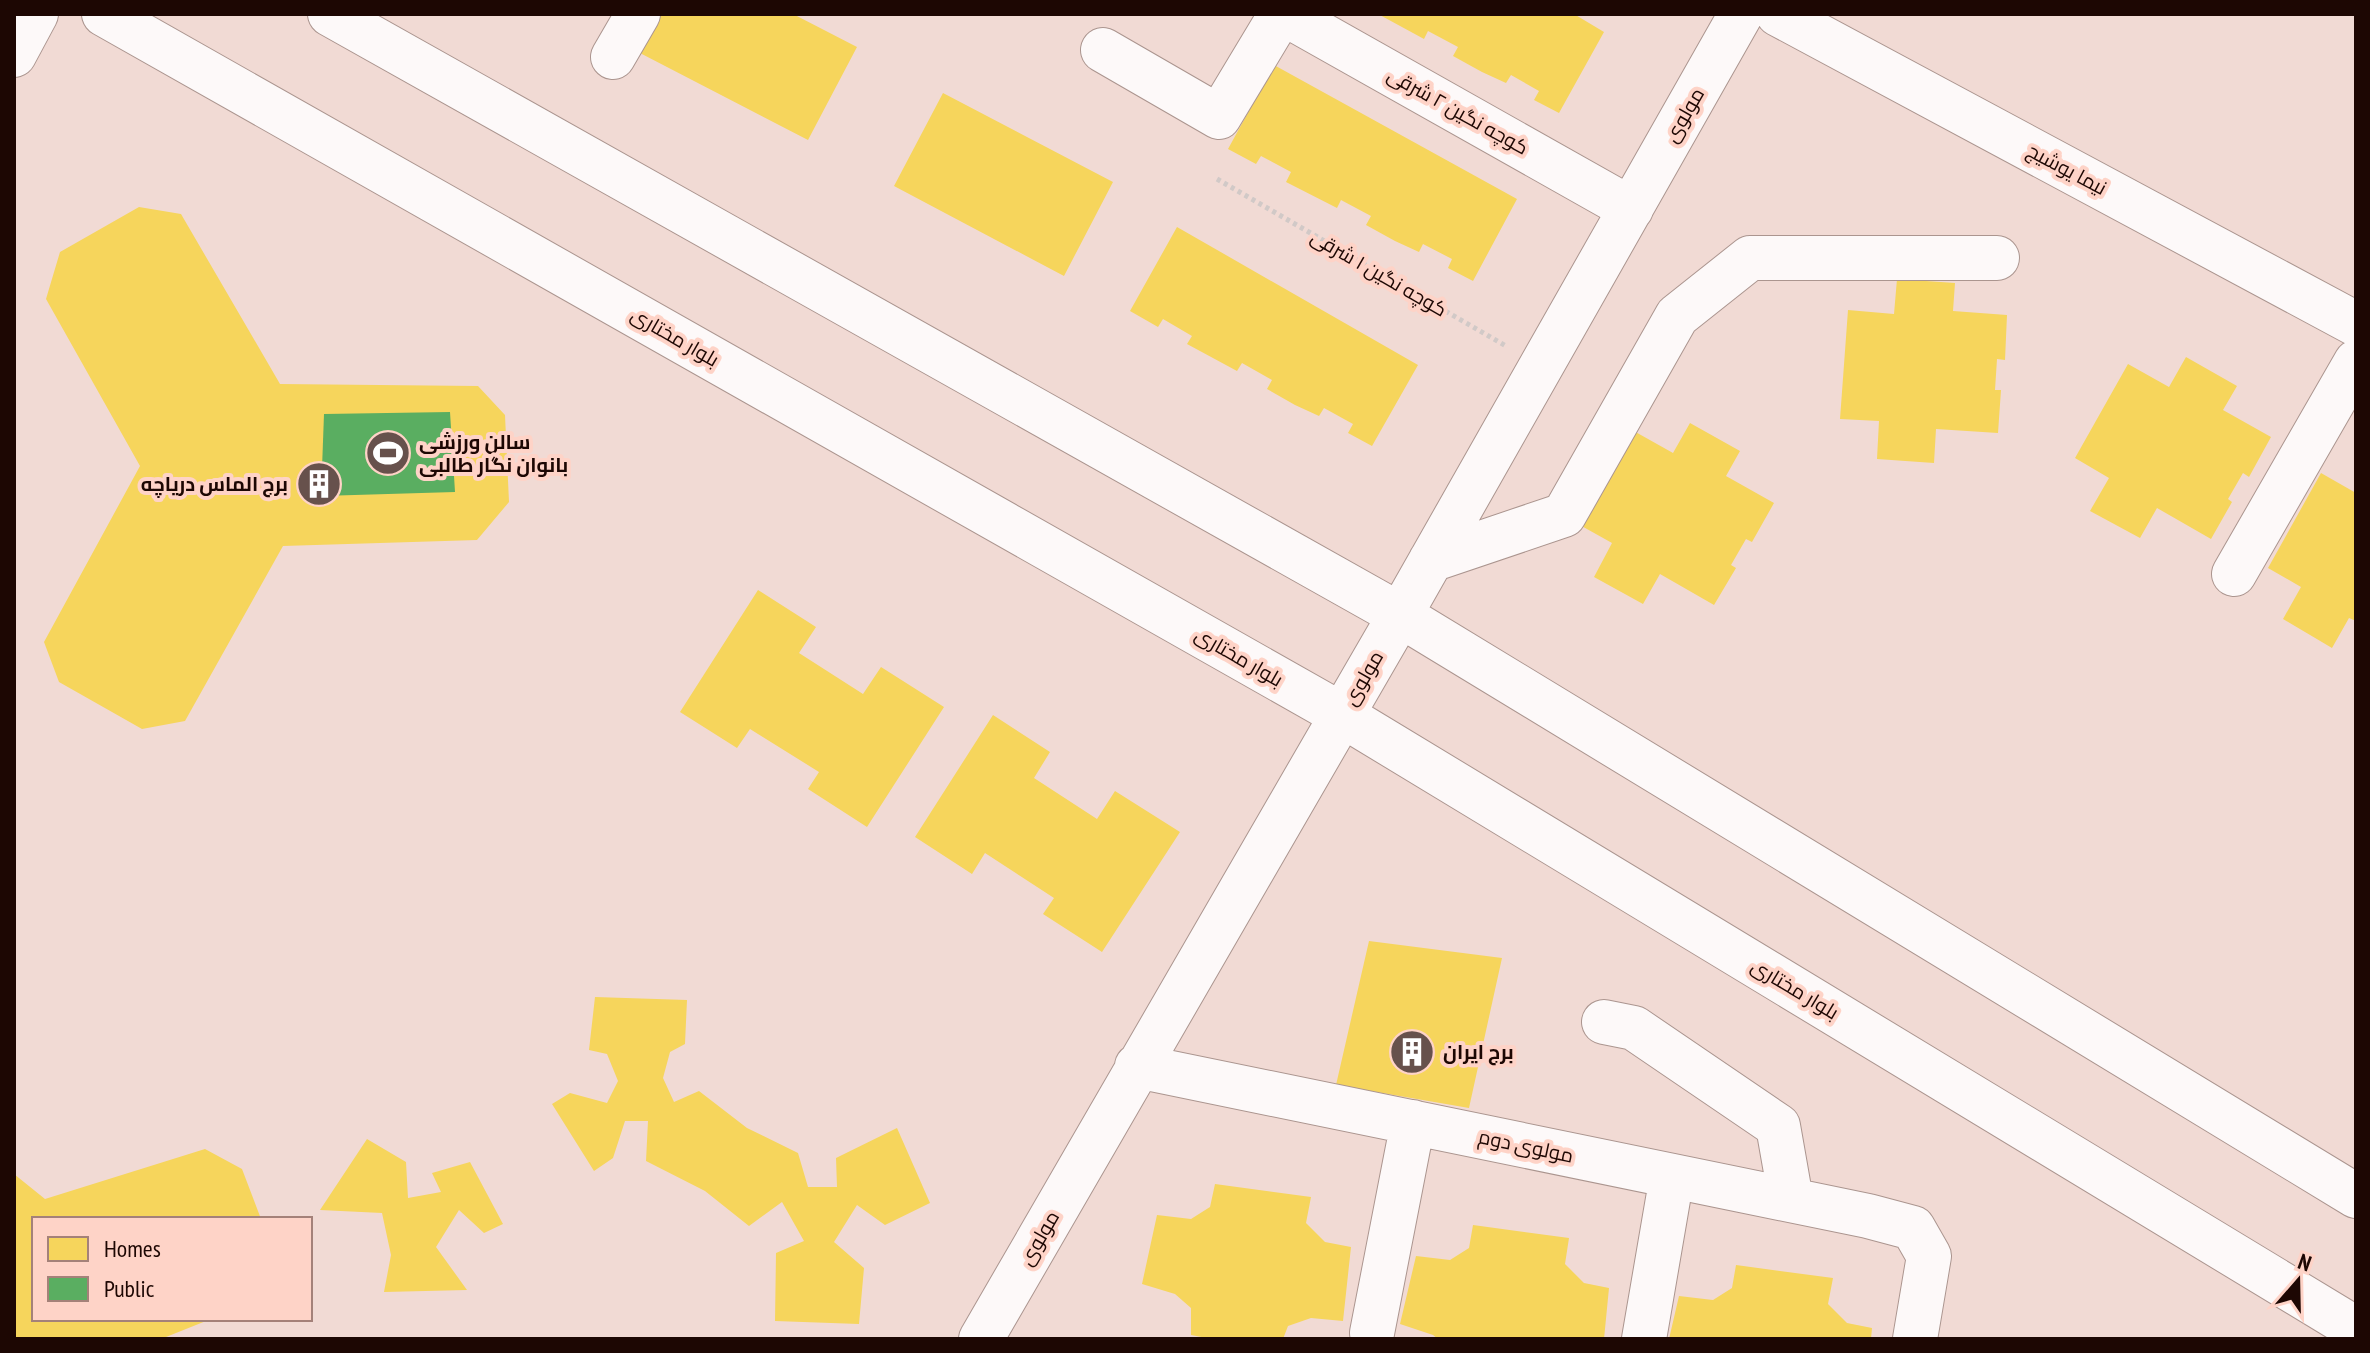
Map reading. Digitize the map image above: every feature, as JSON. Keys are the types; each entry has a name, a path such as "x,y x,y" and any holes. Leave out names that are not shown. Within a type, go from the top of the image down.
{"street":[{"path":"14,55 36,14"},
{"name":"بلوار مختاری","path":"104,14 1342,715 2356,1329"},
{"path":"330,14 1400,615 2356,1196"},
{"path":"613,57 638,14"},
{"path":"1103,50 1219,117 1283,14"},
{"name":"کوچه نگین ۲ شرقی","path":"1283,14 1631,209"},
{"name":"مولوی","path":"981,1339 1400,615 1741,14"},
{"name":"نیما یوشیج","path":"1778,14 2356,324"},
{"path":"1431,560 1564,515 1677,316 1750,258 1997,258"},
{"path":"2234,574 2356,362"},
{"path":"1604,1022 1634,1028 1778,1126 1791,1200"},
{"name":"مولوی دوم","path":"1137,1066 1791,1200 1913,1228 1929,1256 1915,1339"},
{"path":"1372,1333 1413,1122"},
{"path":"1644,1339 1672,1176"}],"path":[{"name":"کوچه نگین ۱ شرقی","path":"1217,179 1541,367"}],"building: Homes":[{"path":"658,14 793,14 857,47 808,140 638,52"},
{"path":"1378,14 1574,14 1604,32 1559,113 1534,100 1539,91 1511,75 1506,83 1482,72 1453,56 1458,47 1428,31 1424,39"},
{"path":"1274,65 1517,199 1473,281 1448,268 1452,259 1423,244 1419,252 1366,225 1371,216 1341,200 1337,208 1286,182 1291,172 1261,156 1256,164 1228,149"},
{"path":"943,93 1113,182 1064,276 894,186"},
{"name":"برج الماس دریاچه","path":"139,207 181,214 280,384 478,386 505,415 509,502 477,540 283,546 185,721 142,729 59,682 44,642 140,466 46,299 60,252"},
{"path":"1177,227 1418,365 1372,446 1348,433 1353,424 1324,408 1319,416 1295,405 1267,389 1272,380 1242,363 1237,371 1187,344 1192,336 1163,319 1158,327 1130,311"},
{"path":"1897,279 1955,283 1953,311 2007,315 2005,360 1997,359 1995,390 2001,390 1998,433 1936,429 1934,463 1877,459 1879,421 1840,419 1848,310 1894,314"},
{"path":"2186,357 2237,386 2223,410 2271,437 2249,477 2243,473 2228,499 2232,502 2211,539 2157,508 2140,538 2090,511 2109,478 2075,458 2128,364 2169,387"},
{"path":"1690,423 1740,451 1726,476 1774,503 1752,542 1746,539 1731,565 1736,568 1714,605 1660,574 1643,604 1594,577 1612,543 1578,524 1632,430 1673,453"},
{"path":"2321,473 2356,493 2356,621 2349,618 2332,648 2283,619 2301,587 2268,568"},
{"path":"758,590 816,627 799,653 863,694 881,667 944,707 867,827 808,789 819,772 750,729 737,748 680,712"},
{"path":"993,715 1050,752 1034,778 1097,819 1115,791 1180,832 1102,952 1043,914 1054,898 985,853 972,874 915,837"},
{"name":"برج ایران","path":"1369,941 1502,958 1469,1108 1336,1085"},
{"path":"595,997 687,1000 685,1044 670,1052 663,1078 674,1102 699,1091 747,1128 798,1153 808,1187 837,1187 836,1158 897,1128 930,1203 885,1225 857,1205 834,1242 864,1268 859,1324 775,1321 776,1253 804,1241 782,1202 749,1226 705,1191 646,1161 648,1121 625,1121 613,1158 594,1171 552,1104 570,1093 607,1103 618,1081 607,1054 589,1050"},
{"path":"367,1139 406,1162 408,1198 441,1192 432,1173 470,1162 503,1224 484,1233 459,1210 436,1247 467,1290 384,1292 391,1255 382,1213 320,1210"},
{"path":"205,1149 242,1169 260,1217 32,1217 32,1321 206,1321 161,1339 14,1339 14,1174 45,1199"},
{"path":"1215,1184 1311,1197 1306,1223 1325,1242 1351,1247 1343,1321 1311,1318 1288,1326 1283,1339 1212,1339 1191,1335 1191,1308 1175,1294 1142,1284 1157,1215 1191,1219 1210,1207"},
{"path":"1473,1225 1569,1238 1565,1264 1584,1283 1609,1288 1604,1339 1438,1339 1400,1324 1416,1256 1450,1260 1469,1248"},
{"path":"1736,1265 1833,1278 1828,1304 1847,1323 1872,1328 1871,1339 1669,1339 1679,1296 1713,1300 1732,1288"}],"building: Public":[{"name":"سالن ورزشی بانوان نگار طالبی","path":"450,412 455,492 321,496 324,414"}],"place":[{"name":"سالن ورزشی بانوان نگار طالبی","path":"388,453"},
{"name":"برج الماس دریاچه","path":"319,484"},
{"name":"برج ایران","path":"1412,1052"}]}
